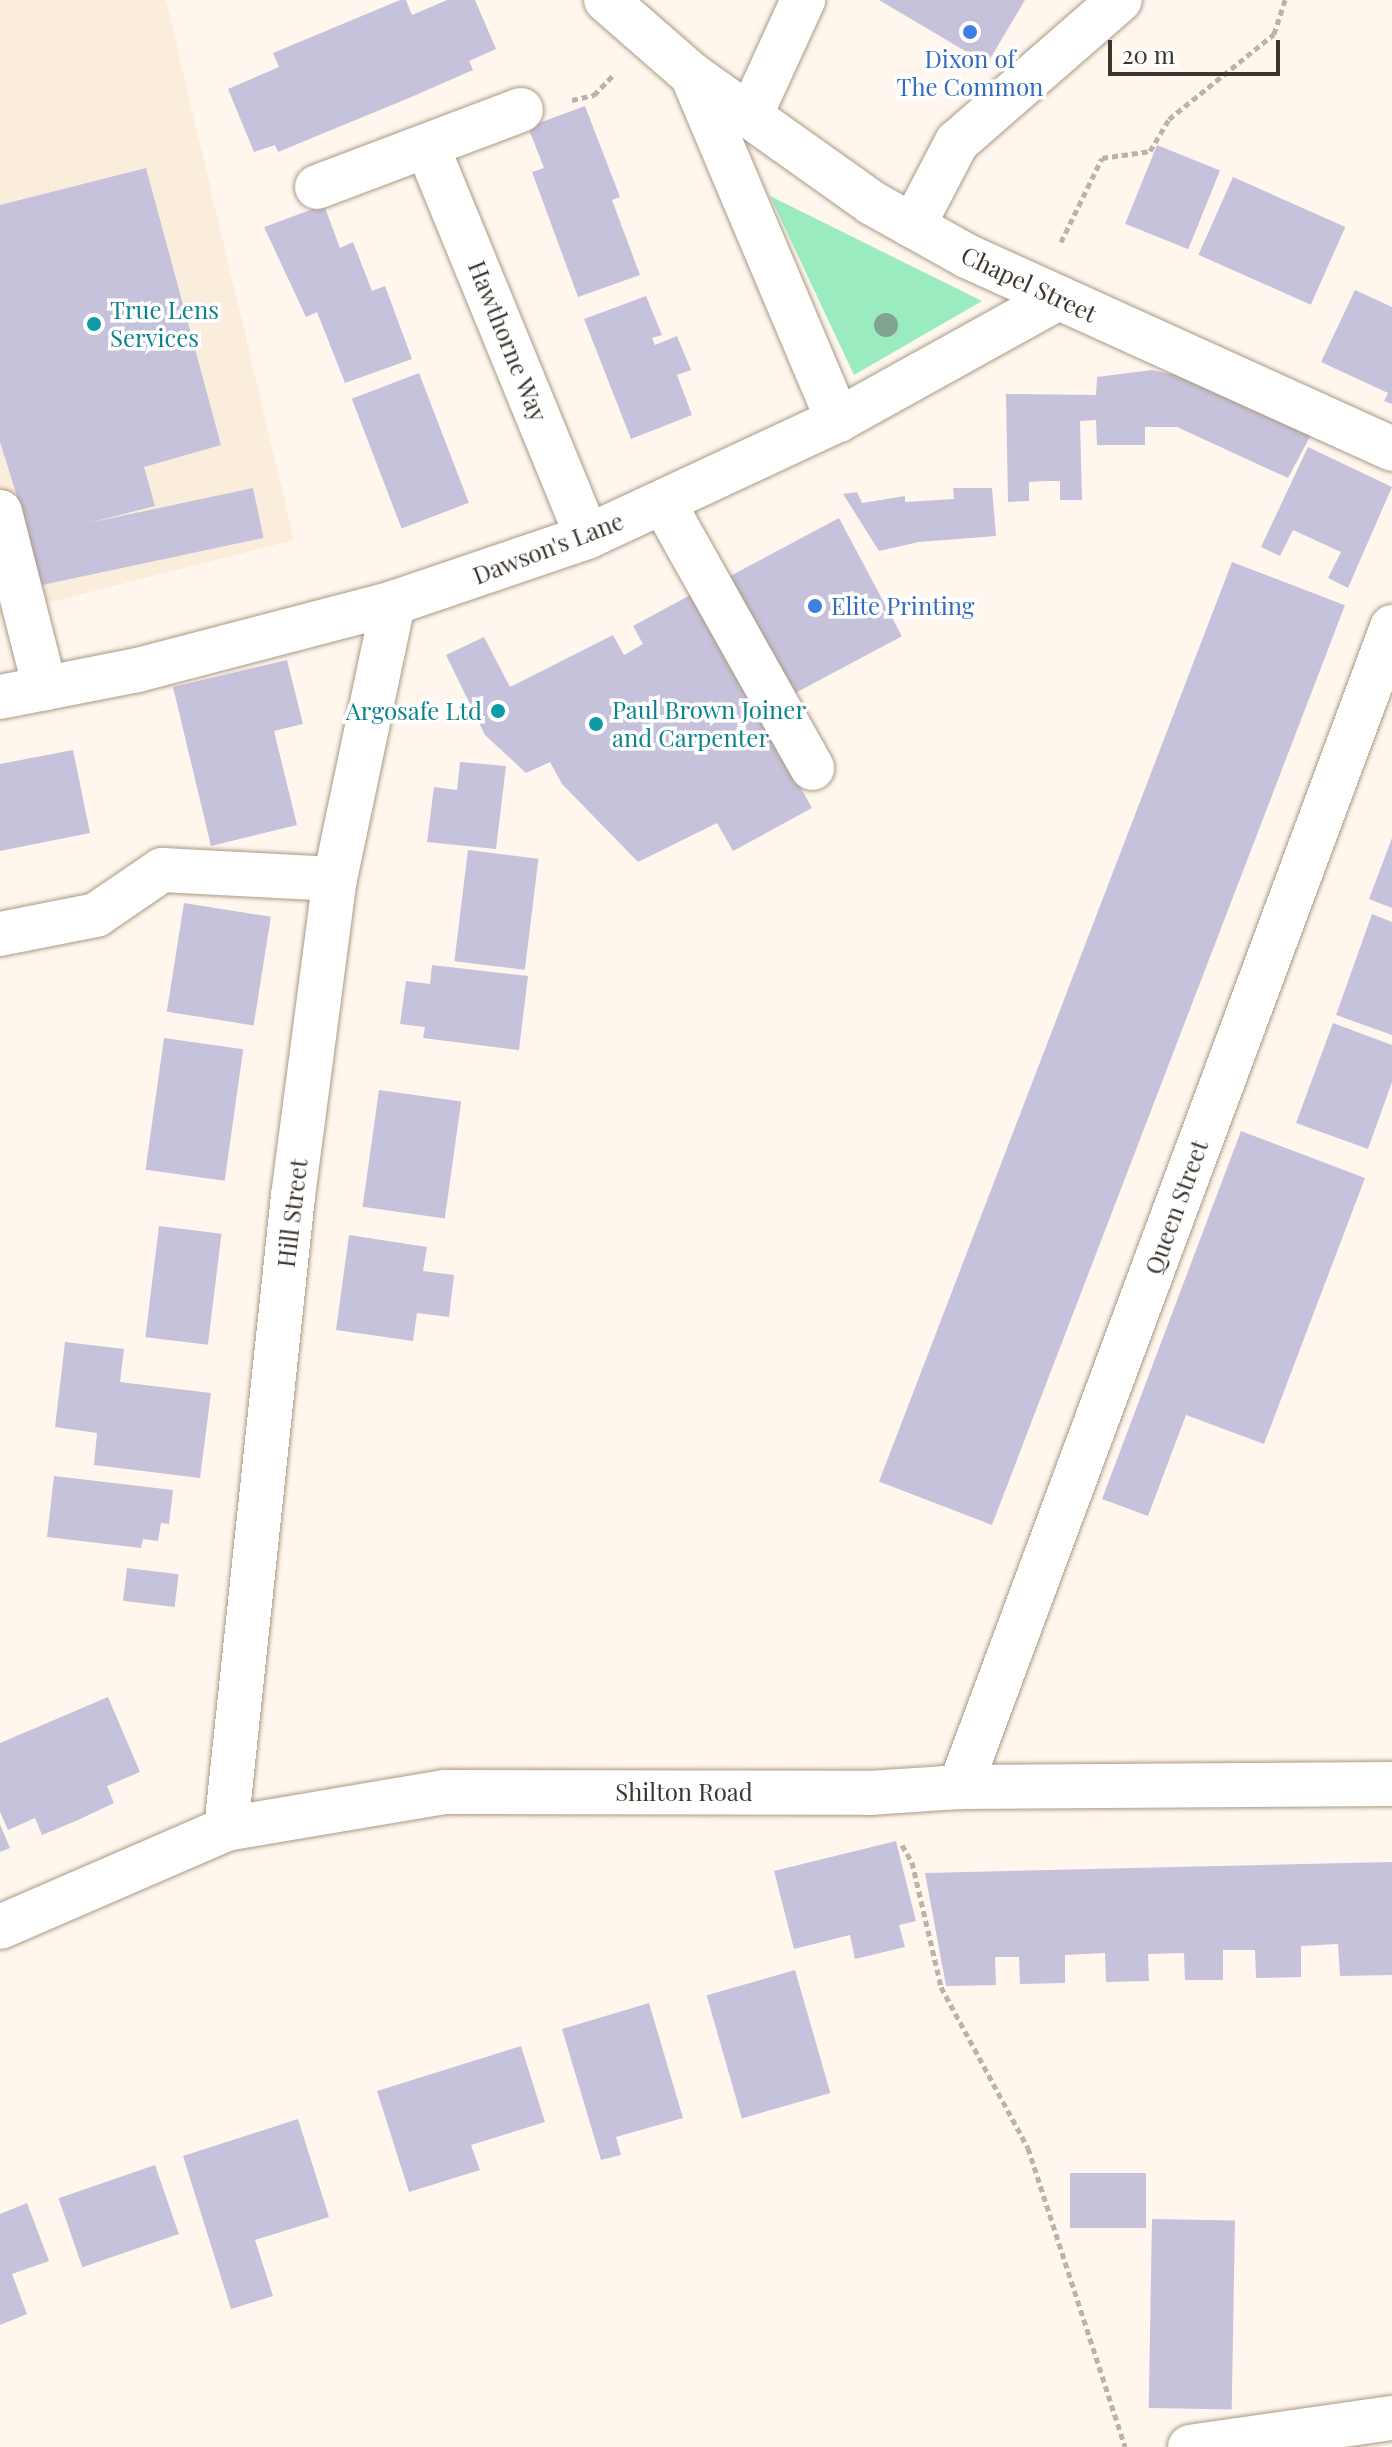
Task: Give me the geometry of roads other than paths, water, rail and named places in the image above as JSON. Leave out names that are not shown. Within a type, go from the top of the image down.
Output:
[{"type":"street","name":"Chapel Street","points":[[606,0],[692,75],[913,226],[1058,298],[1392,449]]},
{"type":"street","points":[[750,116],[803,0]]},
{"type":"street","points":[[913,226],[957,142],[1120,0]]},
{"type":"street","points":[[692,75],[838,420]]},
{"type":"street","points":[[317,187],[521,110]]},
{"type":"street","name":"Hawthorne Way","points":[[427,146],[587,537]]},
{"type":"street","name":"Dawson's Lane","points":[[0,697],[138,670],[393,603],[587,537],[838,420],[1058,298]]},
{"type":"street","points":[[663,502],[812,768]]},
{"type":"street","points":[[0,512],[45,688]]},
{"type":"street","name":"Hill Street","points":[[226,1829],[293,1196],[335,879],[393,603]]},
{"type":"street","name":"Queen Street","points":[[960,1787],[1392,627]]},
{"type":"street","points":[[0,934],[96,915],[162,870],[335,879]]},
{"type":"street","name":"Shilton Road","points":[[0,1927],[226,1829],[445,1792],[869,1793],[960,1787],[1390,1776]]},
{"type":"street","points":[[1190,2447],[1392,2418]]},
{"type":"place","name":"Dixon of The Common","points":[[970,32]]},
{"type":"place","name":"True Lens Services","points":[[94,324]]},
{"type":"place","name":"Elite Printing","points":[[815,606]]},
{"type":"place","name":"Argosafe Ltd","points":[[498,711]]},
{"type":"place","name":"Paul Brown Joiner and Carpenter","points":[[596,724]]}]
